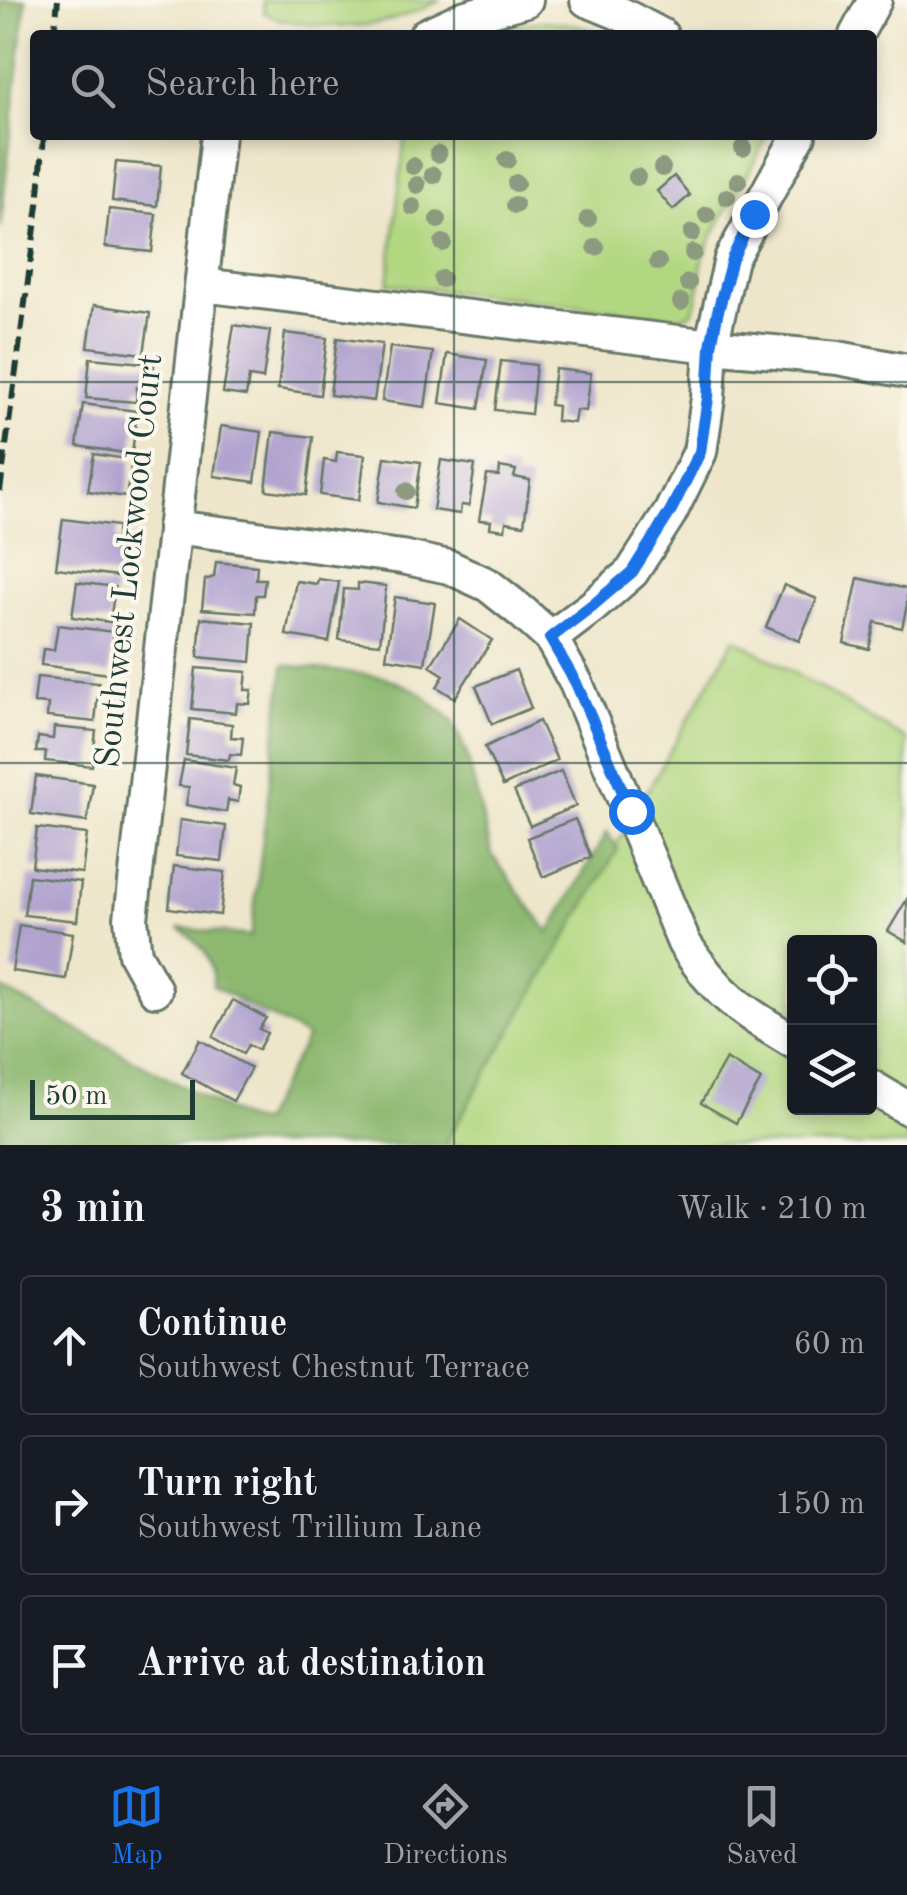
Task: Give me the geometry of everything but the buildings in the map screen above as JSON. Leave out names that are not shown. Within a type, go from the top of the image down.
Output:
[{"type":"street","points":[[437,30],[463,18],[526,0]]},
{"type":"street","points":[[859,30],[876,0]]},
{"type":"street","points":[[600,2],[652,30]]},
{"type":"street","name":"Southwest Lockwood Court","points":[[154,990],[135,954],[131,918],[217,140]]},
{"type":"street","points":[[550,638],[632,572],[670,512],[700,452],[711,346],[732,259],[796,140]]},
{"type":"street","points":[[202,285],[838,358],[907,370]]},
{"type":"street","points":[[174,528],[402,556],[449,567],[488,585],[550,638],[576,683],[684,943],[704,974],[745,1012],[787,1038]]},
{"type":"street","points":[[877,1090],[907,1108]]},
{"type":"green space","points":[[0,0],[26,0],[0,228]]},
{"type":"green space","points":[[263,0],[441,0],[393,20],[346,26],[275,18],[264,13]]},
{"type":"green space","points":[[546,21],[593,30],[496,30]]},
{"type":"green space","points":[[404,140],[765,140],[709,244],[691,314],[679,317],[388,284]]},
{"type":"green space","points":[[735,638],[907,740],[907,1145],[444,1145]]},
{"type":"green space","points":[[284,665],[385,677],[418,691],[452,720],[467,755],[492,855],[549,933],[607,832],[618,849],[444,1145],[0,1145],[0,988],[247,1121],[261,1122],[307,1037],[213,986],[205,952],[179,928],[251,936]]},
{"type":"railway","points":[[55,30],[58,0]]},
{"type":"railway","points":[[0,491],[44,140]]},
{"type":"route","points":[[631,811],[576,683],[550,638],[632,572],[670,512],[700,452],[717,315],[732,259],[754,214]]}]
